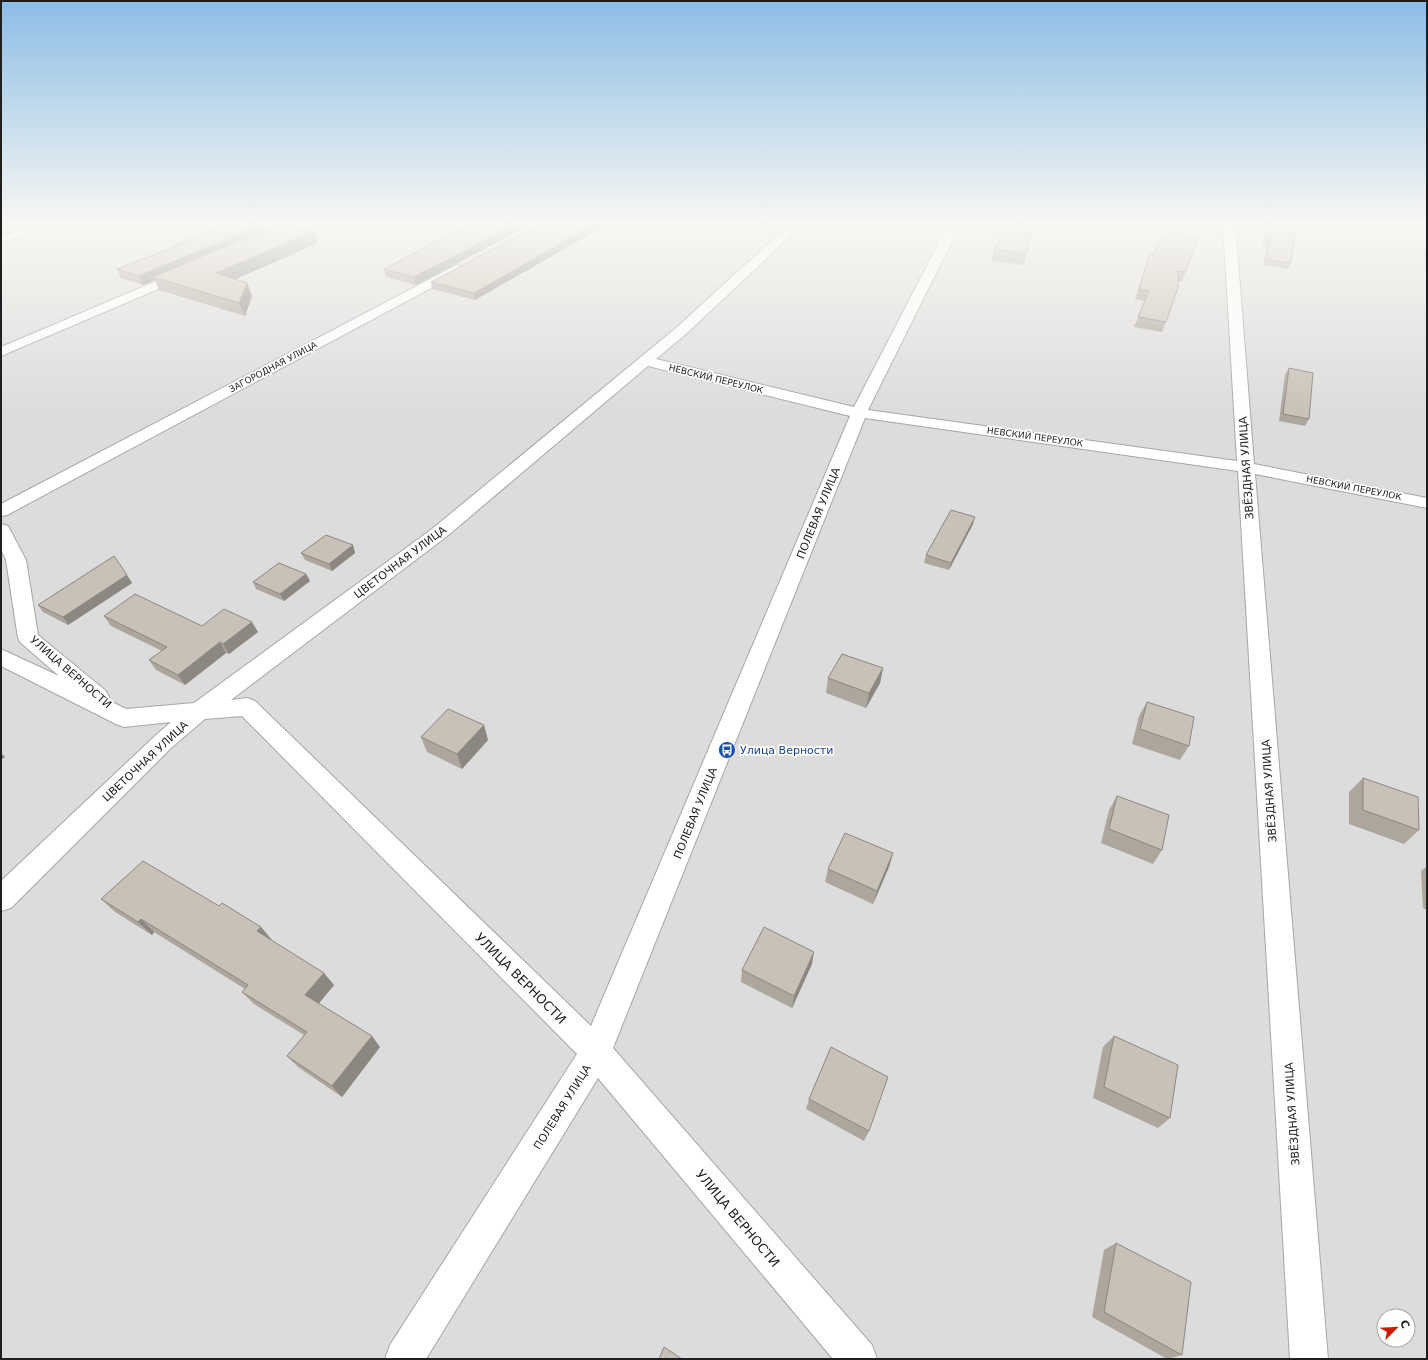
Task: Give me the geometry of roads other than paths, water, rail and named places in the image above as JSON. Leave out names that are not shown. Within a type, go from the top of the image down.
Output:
[{"type":"street","points":[[1,352],[154,286]]},
{"type":"street","name":"ЗАГОРОДНАЯ УЛИЦА","points":[[1,511],[425,286]]},
{"type":"street","name":"ЦВЕТОЧНАЯ УЛИЦА","points":[[1,899],[163,742],[200,711],[439,533],[681,331],[729,286]]},
{"type":"street","name":"ПОЛЕВАЯ УЛИЦА","points":[[404,1359],[596,1052],[859,413],[923,286]]},
{"type":"street","name":"ЗВЁЗДНАЯ УЛИЦА","points":[[1233,286],[1309,1359]]},
{"type":"street","name":"НЕВСКИЙ ПЕРЕУЛОК","points":[[644,361],[859,413],[1246,467],[1427,503]]},
{"type":"street","name":"УЛИЦА ВЕРНОСТИ","points":[[1,530],[16,560],[28,638],[124,718]]},
{"type":"street","name":"УЛИЦА ВЕРНОСТИ","points":[[1,657],[124,718],[247,707],[596,1052],[858,1359]]},
{"type":"place","name":"Улица Верности","points":[[727,750]]}]
